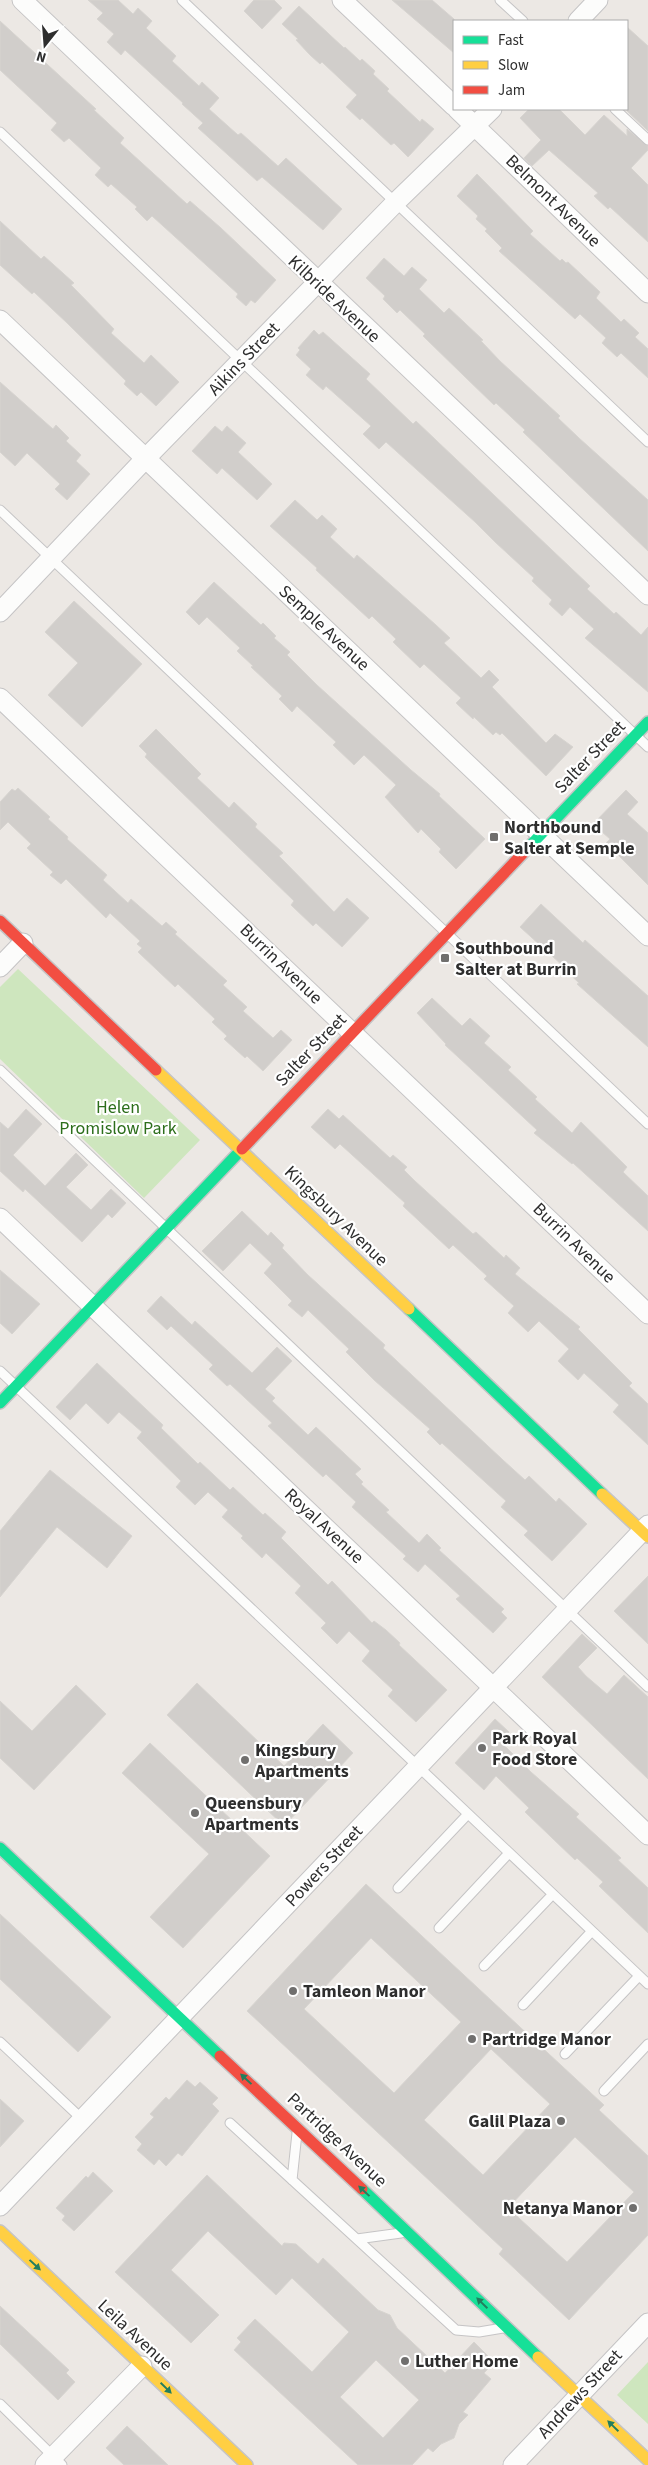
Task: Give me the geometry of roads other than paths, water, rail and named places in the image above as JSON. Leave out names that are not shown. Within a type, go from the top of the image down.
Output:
[{"type":"main road","name":"Salter Street","points":[[0,1404],[91,1306],[648,722]]},
{"type":"main road","name":"Kingsbury Avenue","points":[[0,921],[646,1531]]},
{"type":"main road","name":"Partridge Avenue","points":[[0,1848],[298,2127],[648,2460]]},
{"type":"main road","name":"Leila Avenue","points":[[3,2239],[247,2465]]},
{"type":"street","name":"Kilbride Avenue","points":[[22,0],[317,283],[648,595]]},
{"type":"street","points":[[342,0],[453,105]]},
{"type":"street","points":[[579,20],[598,0]]},
{"type":"street","name":"Belmont Avenue","points":[[458,110],[648,293]]},
{"type":"street","name":"Aikins Street","points":[[0,612],[145,459],[396,202],[491,110]]},
{"type":"street","name":"Semple Avenue","points":[[0,320],[648,936]]},
{"type":"street","name":"Burrin Avenue","points":[[0,698],[648,1314]]},
{"type":"street","points":[[0,967],[23,943]]},
{"type":"street","name":"Royal Avenue","points":[[0,1218],[648,1835]]},
{"type":"street","name":"Powers Street","points":[[0,2206],[567,1610],[646,1531]]},
{"type":"street","name":"Andrews Street","points":[[513,2465],[648,2322]]},
{"type":"street","points":[[54,2462],[142,2366]]},
{"type":"lane","points":[[182,0],[648,442]]},
{"type":"lane","points":[[500,0],[522,20]]},
{"type":"lane","points":[[616,110],[648,140]]},
{"type":"lane","points":[[0,132],[648,747]]},
{"type":"lane","points":[[0,510],[648,1124]]},
{"type":"lane","points":[[0,1070],[648,1687]]},
{"type":"lane","points":[[0,1371],[648,1984]]},
{"type":"lane","points":[[398,1888],[468,1814]]},
{"type":"lane","points":[[438,1928],[509,1854]]},
{"type":"lane","points":[[484,1966],[553,1894]]},
{"type":"lane","points":[[523,2005],[592,1931]]},
{"type":"lane","points":[[565,2054],[639,1976]]},
{"type":"lane","points":[[0,2042],[83,2120]]},
{"type":"lane","points":[[604,2091],[648,2044]]},
{"type":"lane","points":[[230,2123],[456,2330],[479,2332],[509,2328]]},
{"type":"lane","points":[[292,2180],[298,2127]]},
{"type":"lane","points":[[357,2239],[408,2232]]},
{"type":"lane","points":[[0,2404],[54,2462]]},
{"type":"place","name":"Northbound Salter at Semple","points":[[494,837]]},
{"type":"place","name":"Southbound Salter at Burrin","points":[[445,958]]},
{"type":"place","name":"Park Royal Food Store","points":[[482,1748]]},
{"type":"place","name":"Kingsbury Apartments","points":[[245,1760]]},
{"type":"place","name":"Queensbury Apartments","points":[[195,1813]]},
{"type":"place","name":"Tamleon Manor","points":[[293,1991]]},
{"type":"place","name":"Partridge Manor","points":[[472,2039]]},
{"type":"place","name":"Galil Plaza","points":[[561,2121]]},
{"type":"place","name":"Netanya Manor","points":[[633,2208]]},
{"type":"place","name":"Luther Home","points":[[405,2361]]},
{"type":"park label","name":"Helen Promislow Park","points":[[118,1117]]}]
